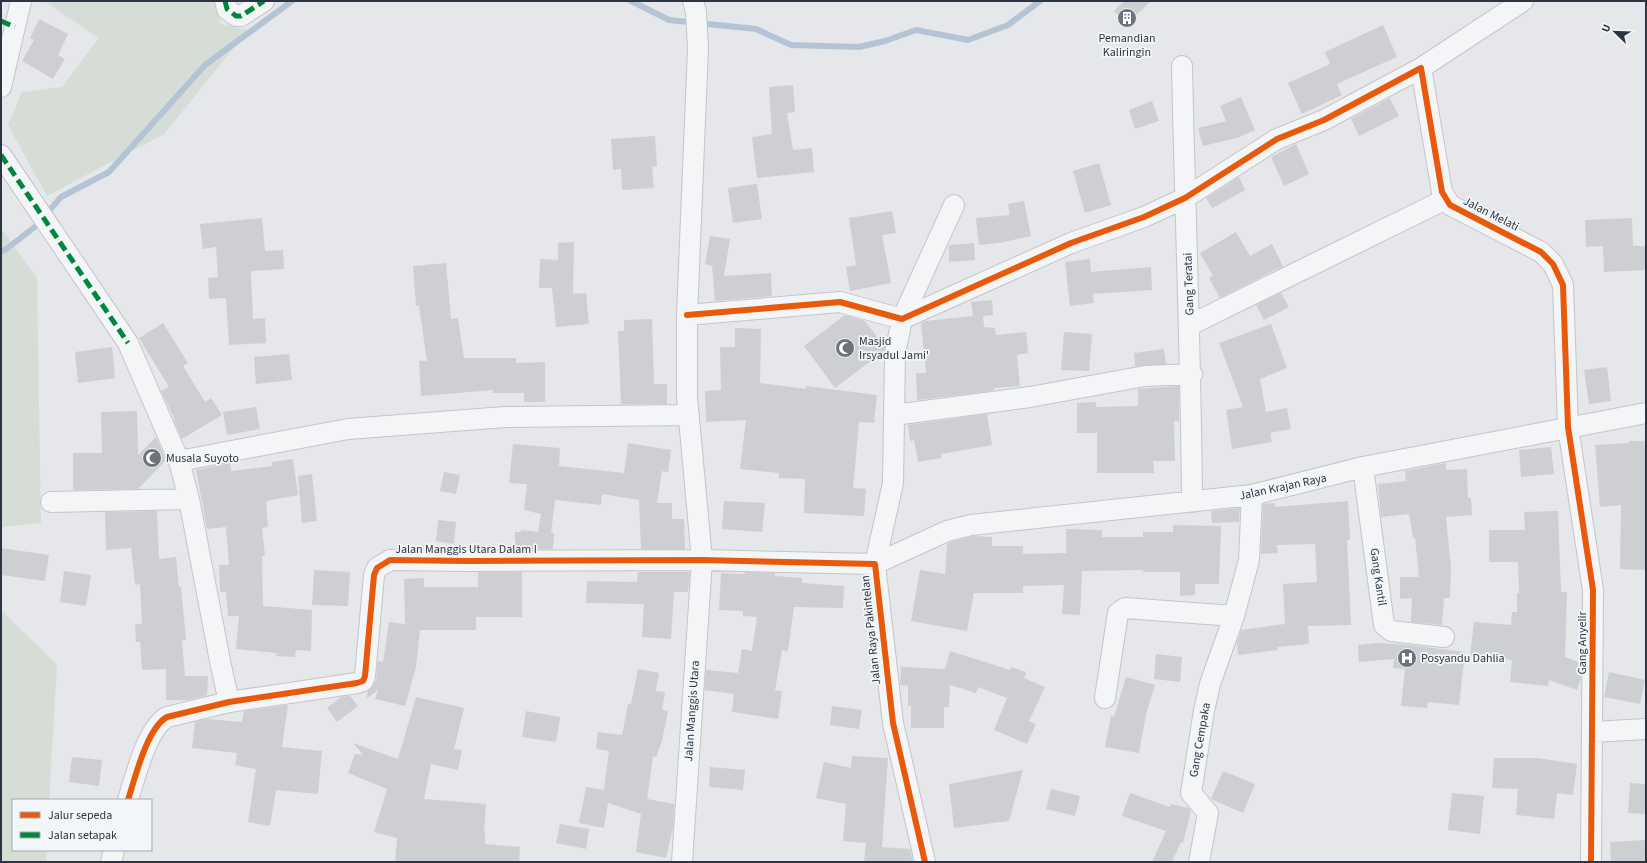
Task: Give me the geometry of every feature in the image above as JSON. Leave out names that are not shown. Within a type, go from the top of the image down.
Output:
[{"type":"street","points":[[1,87],[8,24],[22,1]]},
{"type":"street","points":[[225,1],[227,9],[236,16],[241,16],[264,1]]},
{"type":"street","points":[[687,315],[840,302],[902,319],[1071,243],[1144,217],[1185,198],[1277,138],[1324,120],[1421,68],[1523,1]]},
{"type":"street","name":"Jalan Manggis Utara","points":[[682,862],[702,560],[687,397],[687,315],[698,48],[694,6]]},
{"type":"street","name":"Gang Teratai","points":[[1182,66],[1185,198],[1192,374],[1192,502]]},
{"type":"street","name":"Jalan Melati","points":[[1421,68],[1442,192],[1450,205],[1542,252],[1559,273],[1563,285],[1568,427]]},
{"type":"street","points":[[1,155],[37,206],[128,343],[179,462],[190,499],[229,702]]},
{"type":"street","points":[[1190,325],[1446,199]]},
{"type":"street","name":"Jalan Raya Pakintelan","points":[[925,862],[893,723],[875,564],[892,482],[895,354],[902,319],[954,205]]},
{"type":"street","points":[[894,415],[1030,397],[1145,376],[1192,374]]},
{"type":"street","name":"Jalan Krajan Raya","points":[[875,564],[947,531],[972,525],[1252,495],[1363,467],[1646,413]]},
{"type":"street","points":[[179,462],[348,429],[505,417],[688,415]]},
{"type":"street","name":"Gang Anyelir","points":[[1568,427],[1593,590],[1591,862]]},
{"type":"street","name":"Gang Kantil","points":[[1363,467],[1384,625],[1391,631],[1444,638]]},
{"type":"street","name":"Gang Cempaka","points":[[1199,862],[1208,813],[1192,793],[1194,766],[1210,684],[1234,616],[1249,560],[1252,495]]},
{"type":"street","points":[[51,502],[190,499]]},
{"type":"street","name":"Jalan Manggis Utara Dalam I","points":[[128,799],[150,737],[159,721],[167,717],[229,702],[357,683],[362,680],[366,676],[374,575],[377,568],[390,560],[702,560]]},
{"type":"street","name":"Jalan Raya Pakintelan","points":[[702,560],[875,564]]},
{"type":"street","points":[[1105,698],[1118,613],[1121,609],[1125,608],[1234,616]]},
{"type":"street","points":[[1593,732],[1646,730]]},
{"type":"street","points":[[111,862],[114,851]]},
{"type":"shaded area","points":[[44,1],[215,1],[221,24],[248,30],[164,134],[47,196],[8,125],[22,92],[62,87],[99,38]]},
{"type":"shaded area","points":[[1,228],[37,278],[41,523],[1,527]]},
{"type":"shaded area","points":[[1,610],[57,665],[49,799],[12,799],[12,851],[47,851],[46,862],[1,862]]},
{"type":"building","name":"Pemandian Kaliringin","points":[[1124,1],[1151,1],[1127,24],[1114,11]]},
{"type":"building","points":[[39,19],[68,34],[58,55],[65,59],[53,79],[22,61],[34,40],[30,38]]},
{"type":"building","points":[[1383,25],[1397,57],[1337,84],[1342,95],[1302,114],[1288,83],[1330,64],[1325,52]]},
{"type":"building","points":[[793,85],[795,112],[787,113],[793,150],[812,148],[814,172],[757,178],[752,137],[772,134],[769,87]]},
{"type":"building","points":[[1241,97],[1255,130],[1237,138],[1203,146],[1198,128],[1226,121],[1220,106]]},
{"type":"building","points":[[1390,98],[1399,116],[1359,136],[1351,119]]},
{"type":"building","points":[[1152,101],[1159,121],[1135,129],[1129,110]]},
{"type":"building","points":[[655,136],[657,166],[652,167],[654,188],[622,190],[621,169],[613,170],[611,139]]},
{"type":"building","points":[[1296,144],[1309,174],[1284,186],[1271,157]]},
{"type":"building","points":[[1099,163],[1111,205],[1085,213],[1073,171]]},
{"type":"building","points":[[1239,177],[1245,190],[1212,208],[1206,198]]},
{"type":"building","points":[[757,184],[762,219],[733,223],[728,188]]},
{"type":"building","points":[[1024,201],[1031,236],[999,243],[979,245],[976,218],[1010,215],[1008,204]]},
{"type":"building","points":[[892,211],[896,233],[882,235],[891,283],[850,291],[846,267],[856,265],[849,218]]},
{"type":"building","points":[[262,218],[265,251],[283,250],[284,269],[252,271],[251,273],[253,319],[265,318],[266,343],[229,345],[226,298],[209,299],[208,278],[218,277],[216,247],[203,249],[200,224]]},
{"type":"building","points":[[1632,218],[1633,246],[1646,246],[1646,270],[1604,272],[1603,246],[1586,247],[1585,220]]},
{"type":"building","points":[[1236,232],[1250,256],[1272,244],[1283,266],[1220,298],[1209,278],[1213,276],[1200,253]]},
{"type":"building","points":[[710,236],[730,239],[724,276],[771,273],[772,296],[715,301],[712,266],[705,264]]},
{"type":"building","points":[[574,242],[573,294],[586,293],[589,324],[556,327],[552,288],[539,288],[540,259],[558,260],[558,243]]},
{"type":"building","points":[[974,243],[975,260],[949,262],[949,245]]},
{"type":"building","points":[[1090,259],[1091,272],[1151,267],[1152,290],[1093,294],[1094,303],[1070,306],[1065,262]]},
{"type":"building","points":[[446,263],[451,319],[458,318],[464,358],[516,358],[516,363],[545,362],[545,402],[524,402],[524,393],[493,393],[493,390],[421,396],[419,361],[427,361],[419,306],[416,306],[413,266]]},
{"type":"building","points":[[1281,293],[1289,307],[1264,320],[1256,305]]},
{"type":"building","points":[[992,300],[993,315],[983,316],[984,327],[995,328],[996,335],[1026,332],[1028,353],[1017,355],[1020,386],[994,388],[994,390],[983,392],[917,400],[916,373],[926,373],[921,323],[926,321],[973,316],[971,302]]},
{"type":"building","name":"Masjid Irsyadul Jami'","points":[[845,315],[865,321],[885,347],[884,351],[835,388],[804,346]]},
{"type":"building","points":[[652,319],[654,384],[667,384],[667,404],[621,404],[618,331],[624,331],[624,320]]},
{"type":"building","points":[[163,323],[188,363],[183,366],[205,402],[211,398],[222,415],[182,439],[174,421],[175,420],[161,391],[169,387],[139,338]]},
{"type":"building","points":[[1271,324],[1287,368],[1260,379],[1266,412],[1287,408],[1291,429],[1270,433],[1272,442],[1232,449],[1226,410],[1243,407],[1219,343]]},
{"type":"building","points":[[735,328],[761,329],[760,383],[806,389],[806,386],[877,395],[874,423],[859,422],[853,488],[866,489],[864,516],[804,513],[805,479],[779,478],[779,473],[740,469],[746,420],[706,422],[705,391],[721,390],[720,347],[735,347]]},
{"type":"building","points":[[1064,332],[1092,334],[1089,371],[1061,370]]},
{"type":"building","points":[[112,347],[115,378],[78,383],[75,352]]},
{"type":"building","points":[[1164,349],[1166,364],[1135,366],[1134,353]]},
{"type":"building","points":[[289,354],[292,380],[256,384],[254,357]]},
{"type":"building","points":[[1607,367],[1611,401],[1589,404],[1584,370]]},
{"type":"building","points":[[1179,386],[1179,421],[1174,421],[1175,461],[1153,461],[1154,473],[1097,473],[1097,433],[1077,433],[1077,403],[1096,402],[1096,407],[1138,406],[1138,389]]},
{"type":"building","points":[[256,407],[260,429],[227,435],[223,412]]},
{"type":"building","points":[[137,411],[138,455],[156,437],[166,460],[138,489],[73,490],[73,453],[102,453],[101,412]]},
{"type":"building","points":[[987,414],[992,445],[941,454],[941,458],[918,462],[914,440],[910,441],[908,425]]},
{"type":"building","points":[[1629,441],[1646,441],[1646,570],[1620,569],[1621,505],[1600,507],[1595,445],[1629,443]]},
{"type":"building","points":[[628,443],[671,450],[668,472],[662,471],[657,503],[672,503],[672,519],[684,519],[685,549],[641,549],[639,500],[602,494],[601,505],[555,500],[551,533],[554,533],[553,549],[515,549],[515,532],[521,532],[521,530],[538,532],[541,514],[524,510],[527,484],[509,483],[513,444],[560,448],[559,466],[624,473]]},
{"type":"building","points":[[1551,447],[1554,474],[1521,477],[1519,450]]},
{"type":"building","points":[[293,459],[298,495],[266,501],[268,527],[262,528],[265,556],[262,556],[263,606],[312,610],[311,651],[296,650],[295,657],[276,656],[277,653],[236,649],[239,616],[228,616],[226,592],[220,592],[219,565],[229,565],[226,527],[207,529],[196,470],[230,463],[231,471],[272,466],[272,462]]},
{"type":"building","points":[[1446,463],[1446,470],[1467,469],[1468,498],[1471,498],[1472,515],[1446,517],[1451,567],[1450,598],[1444,598],[1442,625],[1411,622],[1412,598],[1400,599],[1400,577],[1419,577],[1415,538],[1413,538],[1409,514],[1381,517],[1378,484],[1406,481],[1405,471]]},
{"type":"building","points":[[444,472],[460,475],[456,494],[440,491]]},
{"type":"building","points":[[312,474],[317,521],[302,523],[298,476]]},
{"type":"building","points":[[724,501],[765,503],[762,532],[722,529]]},
{"type":"building","points":[[1348,501],[1350,540],[1347,540],[1351,625],[1308,626],[1309,644],[1277,647],[1277,650],[1238,655],[1237,643],[1241,630],[1285,624],[1283,584],[1317,582],[1315,544],[1277,545],[1278,553],[1261,554],[1263,504],[1275,503],[1275,507]]},
{"type":"building","points":[[1240,508],[1239,522],[1212,523],[1211,511]]},
{"type":"building","points":[[157,511],[159,559],[176,557],[179,587],[181,587],[186,640],[182,640],[185,676],[208,676],[207,695],[189,700],[166,700],[166,669],[142,670],[140,642],[136,642],[135,624],[142,624],[140,584],[135,585],[131,548],[106,550],[105,512]]},
{"type":"building","points":[[1558,511],[1561,592],[1567,592],[1565,657],[1581,663],[1581,679],[1577,690],[1549,680],[1548,686],[1510,682],[1512,660],[1470,656],[1474,622],[1511,625],[1512,612],[1517,612],[1517,593],[1519,593],[1518,562],[1489,562],[1489,530],[1525,530],[1524,512]]},
{"type":"building","points":[[438,520],[456,522],[454,544],[436,541]]},
{"type":"building","points":[[1173,525],[1221,526],[1219,584],[1195,584],[1195,595],[1180,596],[1180,572],[1143,572],[1143,570],[1082,571],[1080,615],[1062,614],[1064,585],[1023,586],[1023,593],[974,593],[967,631],[911,621],[920,570],[945,574],[947,544],[951,542],[973,536],[992,537],[992,546],[1023,546],[1023,554],[1066,553],[1066,529],[1102,530],[1102,537],[1143,537],[1143,532],[1173,532]]},
{"type":"building","points":[[1,548],[49,555],[45,581],[1,575]]},
{"type":"building","points":[[314,570],[350,572],[348,606],[312,605]]},
{"type":"building","points":[[64,571],[91,575],[86,606],[60,602]]},
{"type":"building","points":[[478,572],[522,572],[522,617],[476,617],[476,630],[420,630],[416,667],[405,706],[375,699],[378,690],[366,699],[368,691],[376,680],[378,661],[383,662],[389,622],[405,624],[404,579],[424,578],[424,587],[478,587]]},
{"type":"building","points":[[638,572],[690,572],[688,592],[674,592],[671,639],[642,637],[644,604],[586,603],[587,581],[637,582]]},
{"type":"building","points":[[745,572],[775,573],[775,576],[802,578],[802,583],[844,586],[843,608],[794,607],[788,651],[782,650],[775,690],[782,691],[778,719],[732,712],[734,694],[705,690],[706,670],[738,673],[742,649],[752,651],[757,617],[743,616],[743,611],[719,610],[721,573],[745,574]]},
{"type":"building","points":[[1377,643],[1410,645],[1465,652],[1459,705],[1428,702],[1427,708],[1401,706],[1405,669],[1393,668],[1394,659],[1359,662],[1358,645]]},
{"type":"building","points":[[950,651],[1010,670],[1011,667],[1026,672],[1024,678],[1045,687],[1029,721],[1036,724],[1027,744],[994,730],[1007,698],[978,687],[976,693],[950,685],[949,707],[944,707],[944,728],[911,728],[911,706],[908,706],[908,686],[900,685],[901,667],[945,669]]},
{"type":"building","points":[[1156,654],[1182,657],[1180,682],[1154,679]]},
{"type":"building","points":[[638,669],[659,673],[656,691],[665,692],[662,710],[668,711],[662,741],[656,757],[653,756],[647,799],[674,804],[673,828],[666,858],[636,852],[641,814],[608,803],[604,828],[579,823],[586,787],[604,790],[609,751],[596,749],[598,732],[622,735],[628,704],[631,704]]},
{"type":"building","points":[[1609,672],[1645,680],[1640,704],[1604,697]]},
{"type":"building","points":[[1126,677],[1155,685],[1146,714],[1139,753],[1105,747],[1111,716],[1114,717]]},
{"type":"building","points":[[350,696],[358,706],[337,722],[327,708],[341,697]]},
{"type":"building","points":[[416,697],[464,708],[454,749],[462,750],[458,770],[431,764],[424,799],[486,804],[484,833],[485,844],[520,847],[519,862],[395,862],[397,838],[374,832],[387,789],[348,773],[355,754],[363,755],[353,743],[398,759]]},
{"type":"building","points":[[288,705],[282,747],[322,751],[318,794],[276,790],[270,826],[248,822],[256,769],[235,765],[237,753],[192,748],[195,722],[208,719],[242,722],[244,711]]},
{"type":"building","points":[[832,706],[862,710],[859,729],[830,725]]},
{"type":"building","points":[[526,711],[560,717],[556,742],[522,737]]},
{"type":"building","points":[[852,756],[888,758],[882,847],[910,849],[913,862],[864,862],[866,843],[843,841],[846,804],[816,798],[824,762],[851,768]]},
{"type":"building","points":[[72,757],[102,760],[99,786],[69,782]]},
{"type":"building","points":[[1494,758],[1537,758],[1577,764],[1573,795],[1557,793],[1554,819],[1516,815],[1518,789],[1492,788]]},
{"type":"building","points":[[710,767],[745,770],[743,790],[709,787]]},
{"type":"building","points":[[1023,770],[1009,821],[954,828],[949,784]]},
{"type":"building","points":[[1223,771],[1255,784],[1243,813],[1211,799]]},
{"type":"building","points":[[1630,783],[1646,784],[1646,814],[1628,813]]},
{"type":"building","points":[[1051,789],[1080,796],[1075,816],[1046,809]]},
{"type":"building","points":[[1130,793],[1170,807],[1171,804],[1189,808],[1191,811],[1183,843],[1181,842],[1172,862],[1152,862],[1166,831],[1122,816]]},
{"type":"building","points":[[1452,793],[1484,796],[1480,834],[1448,830]]},
{"type":"building","points":[[560,824],[589,829],[586,849],[556,843]]},
{"type":"building","points":[[1646,840],[1646,862],[1611,862],[1610,842]]},
{"type":"waterway","points":[[1,251],[5,250],[36,226],[61,197],[109,172],[205,65],[292,1]]},
{"type":"waterway","points":[[631,1],[669,20],[756,29],[791,45],[859,47],[885,41],[916,30],[968,40],[1008,25],[1040,1]]},
{"type":"marked path","points":[[225,1],[227,9],[236,16],[241,16],[264,1]]},
{"type":"marked path","points":[[1,21],[15,27]]},
{"type":"marked path","points":[[1,155],[128,343]]},
{"type":"cycle path","points":[[687,315],[840,302],[902,319],[1071,243],[1144,217],[1185,198],[1277,139],[1324,120],[1421,68],[1442,192],[1450,205],[1541,252],[1553,264],[1563,285],[1568,427],[1593,590],[1591,862]]},
{"type":"cycle path","points":[[128,799],[138,767],[148,742],[153,732],[167,717],[229,702],[363,681],[365,676],[374,575],[377,568],[390,560],[702,560],[875,564],[893,723],[925,862]]},
{"type":"place","name":"Pemandian Kaliringin","points":[[1127,18]]},
{"type":"place","name":"Masjid Irsyadul Jami'","points":[[845,348]]},
{"type":"place","name":"Musala Suyoto","points":[[152,458]]},
{"type":"place","name":"Posyandu Dahlia","points":[[1407,658]]}]
